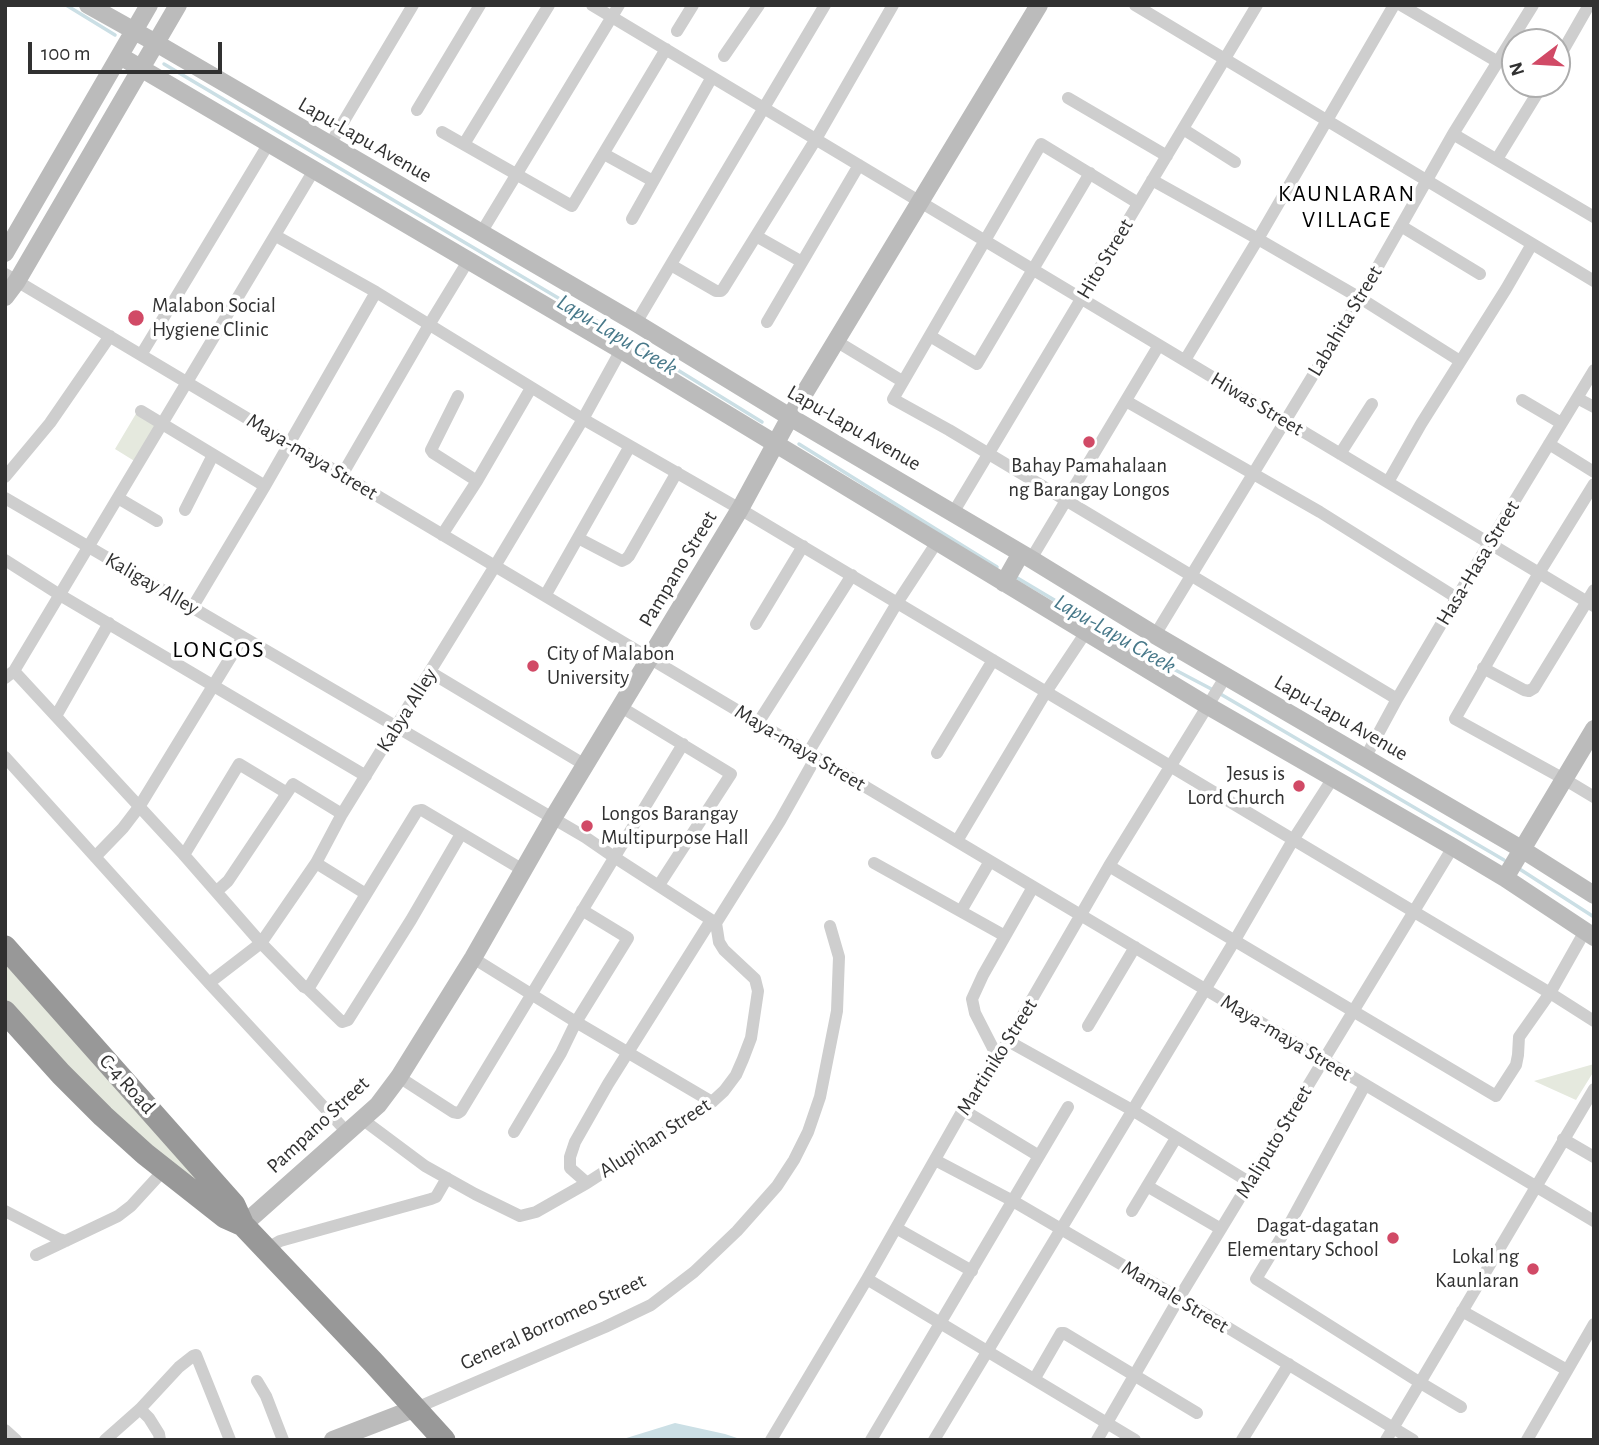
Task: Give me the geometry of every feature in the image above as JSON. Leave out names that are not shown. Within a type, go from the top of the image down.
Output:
[{"type":"highway","name":"C-4 Road","points":[[5,947],[234,1205],[243,1225],[444,1440]]},
{"type":"highway","name":"C-4 Road","points":[[5,1012],[103,1116],[164,1170],[225,1217],[243,1225]]},
{"type":"main road","name":"Lapu-Lapu Avenue","points":[[88,5],[636,323],[1155,635],[1217,691],[1333,778],[1505,878],[1589,934]]},
{"type":"main road","points":[[5,253],[149,5]]},
{"type":"main road","points":[[5,297],[11,277],[142,69],[178,5]]},
{"type":"main road","name":"Pampano Street","points":[[243,1225],[378,1105],[399,1077],[473,958],[553,818],[740,509],[790,417],[1039,5]]},
{"type":"main road","name":"Lapu-Lapu Avenue","points":[[120,55],[621,350],[1086,632],[1365,758],[1523,850],[1594,895]]},
{"type":"main road","points":[[1004,583],[1026,556]]},
{"type":"main road","points":[[1505,878],[1594,729]]},
{"type":"main road","name":"General Borromeo Street","points":[[333,1440],[416,1408]]},
{"type":"street","points":[[329,146],[413,5]]},
{"type":"street","points":[[417,110],[480,5]]},
{"type":"street","points":[[464,144],[549,5]]},
{"type":"street","name":"Hiwas Street","points":[[592,5],[615,11],[666,49],[765,109],[1539,573],[1591,599]]},
{"type":"street","points":[[677,31],[693,5]]},
{"type":"street","points":[[724,56],[759,5]]},
{"type":"street","points":[[636,323],[825,5]]},
{"type":"street","points":[[671,265],[711,288],[721,291],[723,289],[816,139],[893,5]]},
{"type":"street","points":[[1135,5],[1594,281]]},
{"type":"street","name":"Hito Street","points":[[953,513],[1257,5]]},
{"type":"street","points":[[1185,360],[1394,5]]},
{"type":"street","points":[[1401,5],[1498,62]]},
{"type":"street","name":"Labahita Street","points":[[1155,635],[1360,298],[1453,134],[1533,5]]},
{"type":"street","points":[[1571,36],[1589,5]]},
{"type":"street","points":[[481,233],[615,11]]},
{"type":"street","points":[[442,132],[572,206],[666,49]]},
{"type":"street","points":[[632,219],[712,77]]},
{"type":"street","points":[[1068,98],[1167,156]]},
{"type":"street","points":[[1497,159],[1535,98]]},
{"type":"street","points":[[1183,129],[1235,162]]},
{"type":"street","points":[[1453,134],[1594,217]]},
{"type":"street","points":[[141,355],[269,143]]},
{"type":"street","points":[[1138,203],[1041,144],[893,399],[1397,699]]},
{"type":"street","points":[[604,154],[653,181]]},
{"type":"street","points":[[767,322],[859,165]]},
{"type":"street","points":[[314,170],[10,675],[55,716],[217,891],[261,943],[342,1022],[348,1020],[461,834]]},
{"type":"street","points":[[930,336],[977,364],[1090,173]]},
{"type":"street","points":[[1152,180],[1360,298],[1460,361]]},
{"type":"street","points":[[1401,226],[1480,274]]},
{"type":"street","points":[[276,236],[376,292],[583,419],[852,575],[1594,1021]]},
{"type":"street","points":[[756,236],[802,262]]},
{"type":"street","points":[[1388,482],[1532,244]]},
{"type":"street","points":[[342,475],[468,261]]},
{"type":"street","name":"Maya-maya Street","points":[[11,277],[1594,1221]]},
{"type":"street","points":[[192,608],[376,292]]},
{"type":"street","points":[[5,477],[50,423],[110,336]]},
{"type":"street","points":[[836,341],[902,381]]},
{"type":"street","points":[[1026,556],[1066,501],[1159,345]]},
{"type":"street","name":"Kabya Alley","points":[[209,983],[261,943],[316,863],[342,814],[495,566],[621,350]]},
{"type":"street","name":"Hasa-Hasa Street","points":[[1365,758],[1489,543],[1594,370]]},
{"type":"street","points":[[442,535],[531,388]]},
{"type":"street","points":[[458,396],[431,450],[477,481]]},
{"type":"street","points":[[1577,398],[1594,407]]},
{"type":"street","points":[[1522,400],[1562,423]]},
{"type":"street","points":[[1126,401],[1320,513],[1457,598]]},
{"type":"street","points":[[1340,454],[1372,404]]},
{"type":"street","points":[[141,411],[265,486]]},
{"type":"street","points":[[1549,444],[1594,472]]},
{"type":"street","points":[[545,596],[630,446]]},
{"type":"street","points":[[185,510],[213,455]]},
{"type":"street","points":[[578,538],[621,561],[626,559],[677,472]]},
{"type":"street","points":[[1594,484],[1455,716],[1456,720],[1594,797]]},
{"type":"street","name":"Kaligay Alley","points":[[5,498],[585,837],[715,922]]},
{"type":"street","points":[[118,498],[156,521]]},
{"type":"street","points":[[587,1183],[570,1168],[575,1142],[608,1084],[708,925],[715,922],[780,821],[812,755],[897,603],[937,542]]},
{"type":"street","points":[[756,624],[803,546]]},
{"type":"street","points":[[8,568],[60,594],[366,776]]},
{"type":"street","points":[[758,723],[852,575]]},
{"type":"street","points":[[1483,668],[1524,691],[1534,688],[1591,599]]},
{"type":"street","points":[[55,716],[108,623]]},
{"type":"street","points":[[957,841],[1046,692],[1086,632]]},
{"type":"street","points":[[95,857],[139,807],[243,637]]},
{"type":"street","points":[[937,753],[993,660]]},
{"type":"street","points":[[430,672],[585,765]]},
{"type":"street","name":"Martiniko Street","points":[[771,1440],[963,1111],[998,1058],[1109,866],[1217,691]]},
{"type":"street","points":[[621,707],[731,774],[659,885]]},
{"type":"street","points":[[399,1077],[453,1112],[461,1111],[683,744]]},
{"type":"street","points":[[5,757],[347,1132]]},
{"type":"street","points":[[184,855],[239,764],[287,793]]},
{"type":"street","points":[[934,1440],[1293,840],[1333,778]]},
{"type":"street","points":[[217,891],[228,881],[293,784],[342,814]]},
{"type":"street","points":[[308,989],[417,811],[422,810],[523,870]]},
{"type":"street","name":"Maliputo Street","points":[[1097,1440],[1452,846]]},
{"type":"street","points":[[961,911],[990,861]]},
{"type":"street","points":[[316,863],[366,894]]},
{"type":"street","points":[[874,863],[1005,936]]},
{"type":"street","points":[[1109,866],[1496,1096],[1516,1065],[1519,1037],[1589,934]]},
{"type":"street","points":[[998,1058],[975,1013],[972,999],[1033,887]]},
{"type":"street","points":[[514,1132],[561,1054],[576,1022],[628,939],[582,910]]},
{"type":"street","name":"Alupihan Street","points":[[362,1119],[425,1166],[475,1194],[520,1216],[536,1212],[587,1183],[712,1102],[736,1075],[751,1038],[758,992],[755,979],[719,942],[715,922]]},
{"type":"street","name":"General Borromeo Street","points":[[416,1408],[605,1327],[651,1304],[694,1272],[737,1231],[777,1186],[808,1132],[820,1097],[837,1011],[839,957],[830,926]]},
{"type":"street","points":[[1088,1026],[1135,947]]},
{"type":"street","points":[[473,958],[712,1102]]},
{"type":"street","points":[[1008,1041],[1132,1110],[1250,1182]]},
{"type":"street","points":[[1365,1085],[1290,1223],[1256,1279],[1461,1407]]},
{"type":"street","points":[[1386,1440],[1594,1088]]},
{"type":"street","points":[[872,1440],[1069,1107]]},
{"type":"street","points":[[963,1111],[1039,1156]]},
{"type":"street","points":[[1132,1211],[1176,1138]]},
{"type":"street","points":[[1563,1139],[1594,1157]]},
{"type":"street","name":"Mamale Street","points":[[935,1160],[1180,1298],[1413,1440]]},
{"type":"street","points":[[36,1255],[118,1216],[131,1206],[164,1170]]},
{"type":"street","points":[[266,1249],[280,1241],[431,1199],[436,1197],[447,1178]]},
{"type":"street","points":[[1147,1186],[1221,1229]]},
{"type":"street","points":[[5,1211],[66,1241]]},
{"type":"street","points":[[896,1228],[972,1271]]},
{"type":"street","points":[[867,1279],[1135,1440]]},
{"type":"street","points":[[1462,1311],[1567,1370]]},
{"type":"street","points":[[1527,1440],[1594,1324]]},
{"type":"street","points":[[1035,1378],[1062,1333],[1197,1413]]},
{"type":"street","points":[[105,1440],[140,1409],[179,1367],[197,1355],[230,1440]]},
{"type":"street","points":[[1242,1440],[1289,1364]]},
{"type":"street","points":[[257,1381],[266,1396],[282,1440]]},
{"type":"street","points":[[140,1409],[149,1418],[160,1440]]},
{"type":"street","points":[[5,1430],[16,1440]]},
{"type":"shaded area","points":[[137,412],[158,424],[136,462],[115,449]]},
{"type":"shaded area","points":[[5,962],[231,1209],[159,1155],[72,1073],[5,999]]},
{"type":"shaded area","points":[[1594,1064],[1594,1071],[1576,1100],[1534,1081]]},
{"type":"shaded area","points":[[675,1423],[725,1434],[743,1440],[620,1440]]},
{"type":"waterway","points":[[66,5],[115,35]]},
{"type":"waterway","points":[[164,64],[762,422]]},
{"type":"waterway","name":"Lapu-Lapu Creek","points":[[799,444],[997,567]]},
{"type":"waterway","points":[[1014,576],[1504,860]]},
{"type":"waterway","points":[[1518,868],[1594,917]]},
{"type":"place","name":"Malabon Social Hygiene Clinic","points":[[136,318]]},
{"type":"place","name":"Bahay Pamahalaan ng Barangay Longos","points":[[1089,442]]},
{"type":"place","name":"City of Malabon University","points":[[533,666]]},
{"type":"place","name":"Jesus is Lord Church","points":[[1299,786]]},
{"type":"place","name":"Longos Barangay Multipurpose Hall","points":[[587,826]]},
{"type":"place","name":"Dagat-dagatan Elementary School","points":[[1393,1238]]},
{"type":"place","name":"Lokal ng Kaunlaran","points":[[1533,1269]]},
{"type":"district","name":"KAUNLARAN VILLAGE","points":[[1347,207]]},
{"type":"district","name":"LONGOS","points":[[219,650]]}]
